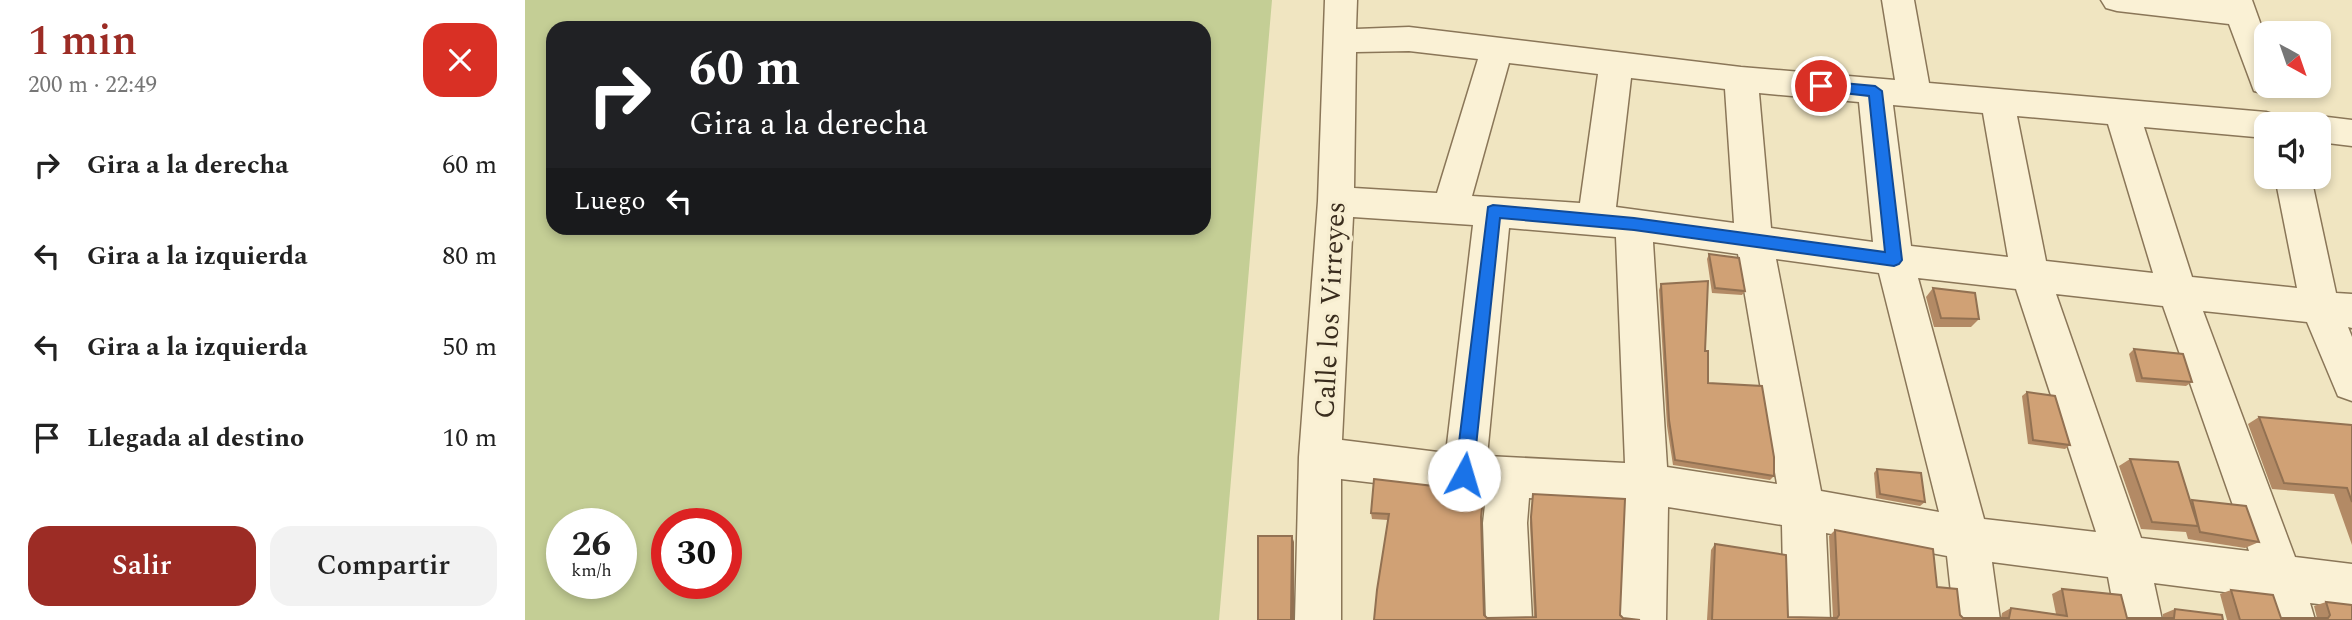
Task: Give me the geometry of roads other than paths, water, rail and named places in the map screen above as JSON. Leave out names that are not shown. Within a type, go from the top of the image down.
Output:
[{"type":"street","name":"Calle los Virreyes","points":[[1318,620],[1320,457],[1336,201],[1341,0]]},
{"type":"street","points":[[1898,0],[1914,94]]},
{"type":"street","points":[[2117,0],[2239,7],[2254,48]]},
{"type":"street","points":[[1339,41],[1409,39],[1741,79],[2254,124]]},
{"type":"street","points":[[1451,208],[1497,49]]},
{"type":"street","points":[[1616,62],[1615,222],[1647,484],[1643,620]]},
{"type":"street","points":[[1741,79],[1754,242],[1803,508],[1807,620]]},
{"type":"street","points":[[1875,91],[1894,260],[1967,538],[1977,620]]},
{"type":"street","points":[[1998,103],[2030,274],[2126,558],[2139,620]]},
{"type":"street","points":[[2122,113],[2177,291],[2280,577],[2291,620]]},
{"type":"street","points":[[2331,131],[2352,132]]},
{"type":"street","points":[[2297,189],[2336,309],[2352,383]]},
{"type":"street","points":[[1336,201],[1615,222],[1894,260],[2336,309]]},
{"type":"street","points":[[1464,475],[1493,211]]},
{"type":"street","points":[[1320,457],[1464,475],[1647,484],[1803,508],[1967,538],[2352,586]]},
{"type":"street","points":[[1509,478],[1505,523],[1509,620]]}]
